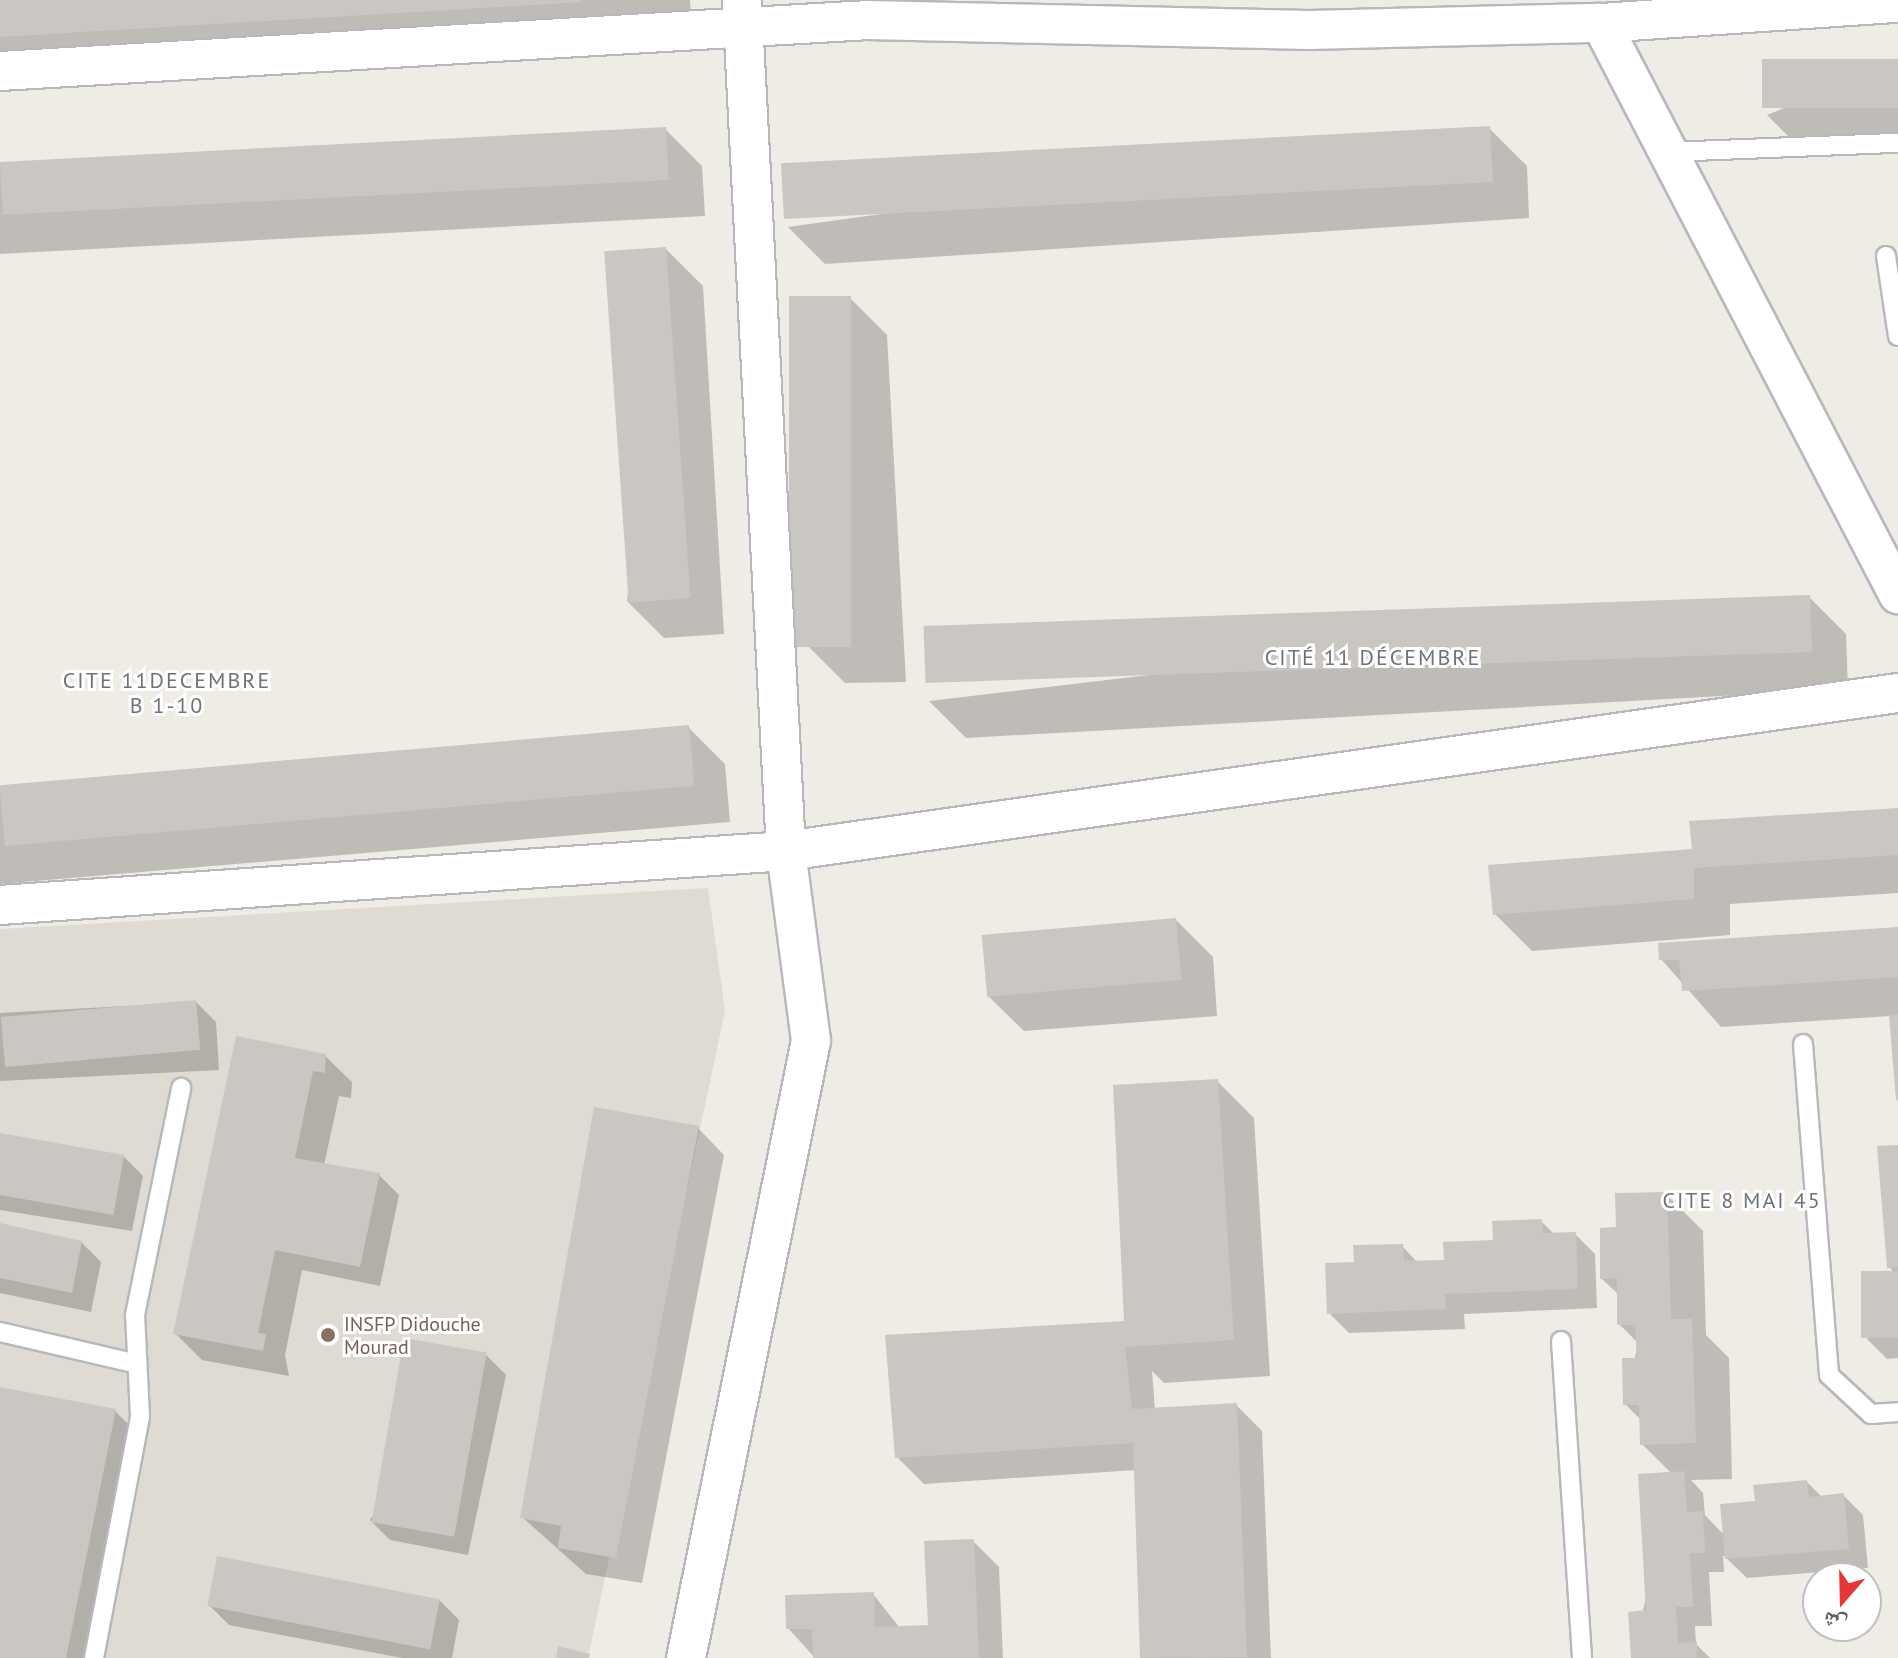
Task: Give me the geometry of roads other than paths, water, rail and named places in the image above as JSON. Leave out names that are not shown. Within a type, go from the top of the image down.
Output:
[{"type":"street","points":[[0,71],[743,14],[875,10],[1308,15],[1601,23],[1673,9],[1898,3]]},
{"type":"street","points":[[686,1658],[811,1041],[786,851],[743,14]]},
{"type":"street","points":[[1601,23],[1898,594]]},
{"type":"street","points":[[0,905],[786,851],[1898,693]]},
{"type":"lane","points":[[1669,152],[1898,143]]},
{"type":"lane","points":[[1886,256],[1898,336]]},
{"type":"lane","points":[[1803,1044],[1829,1375],[1871,1414],[1898,1412]]},
{"type":"lane","points":[[94,1658],[133,1473],[137,1364],[135,1315],[181,1088]]},
{"type":"lane","points":[[0,1332],[137,1364]]},
{"type":"lane","points":[[1561,1341],[1582,1658]]},
{"type":"place","name":"INSFP Didouche Mourad","points":[[328,1335]]},
{"type":"district","name":"CITÉ 11 DÉCEMBRE","points":[[1373,658]]},
{"type":"district","name":"CITE 11DECEMBRE B 1-10","points":[[167,692]]},
{"type":"district","name":"CITE 8 MAI 45","points":[[1742,1201]]}]
